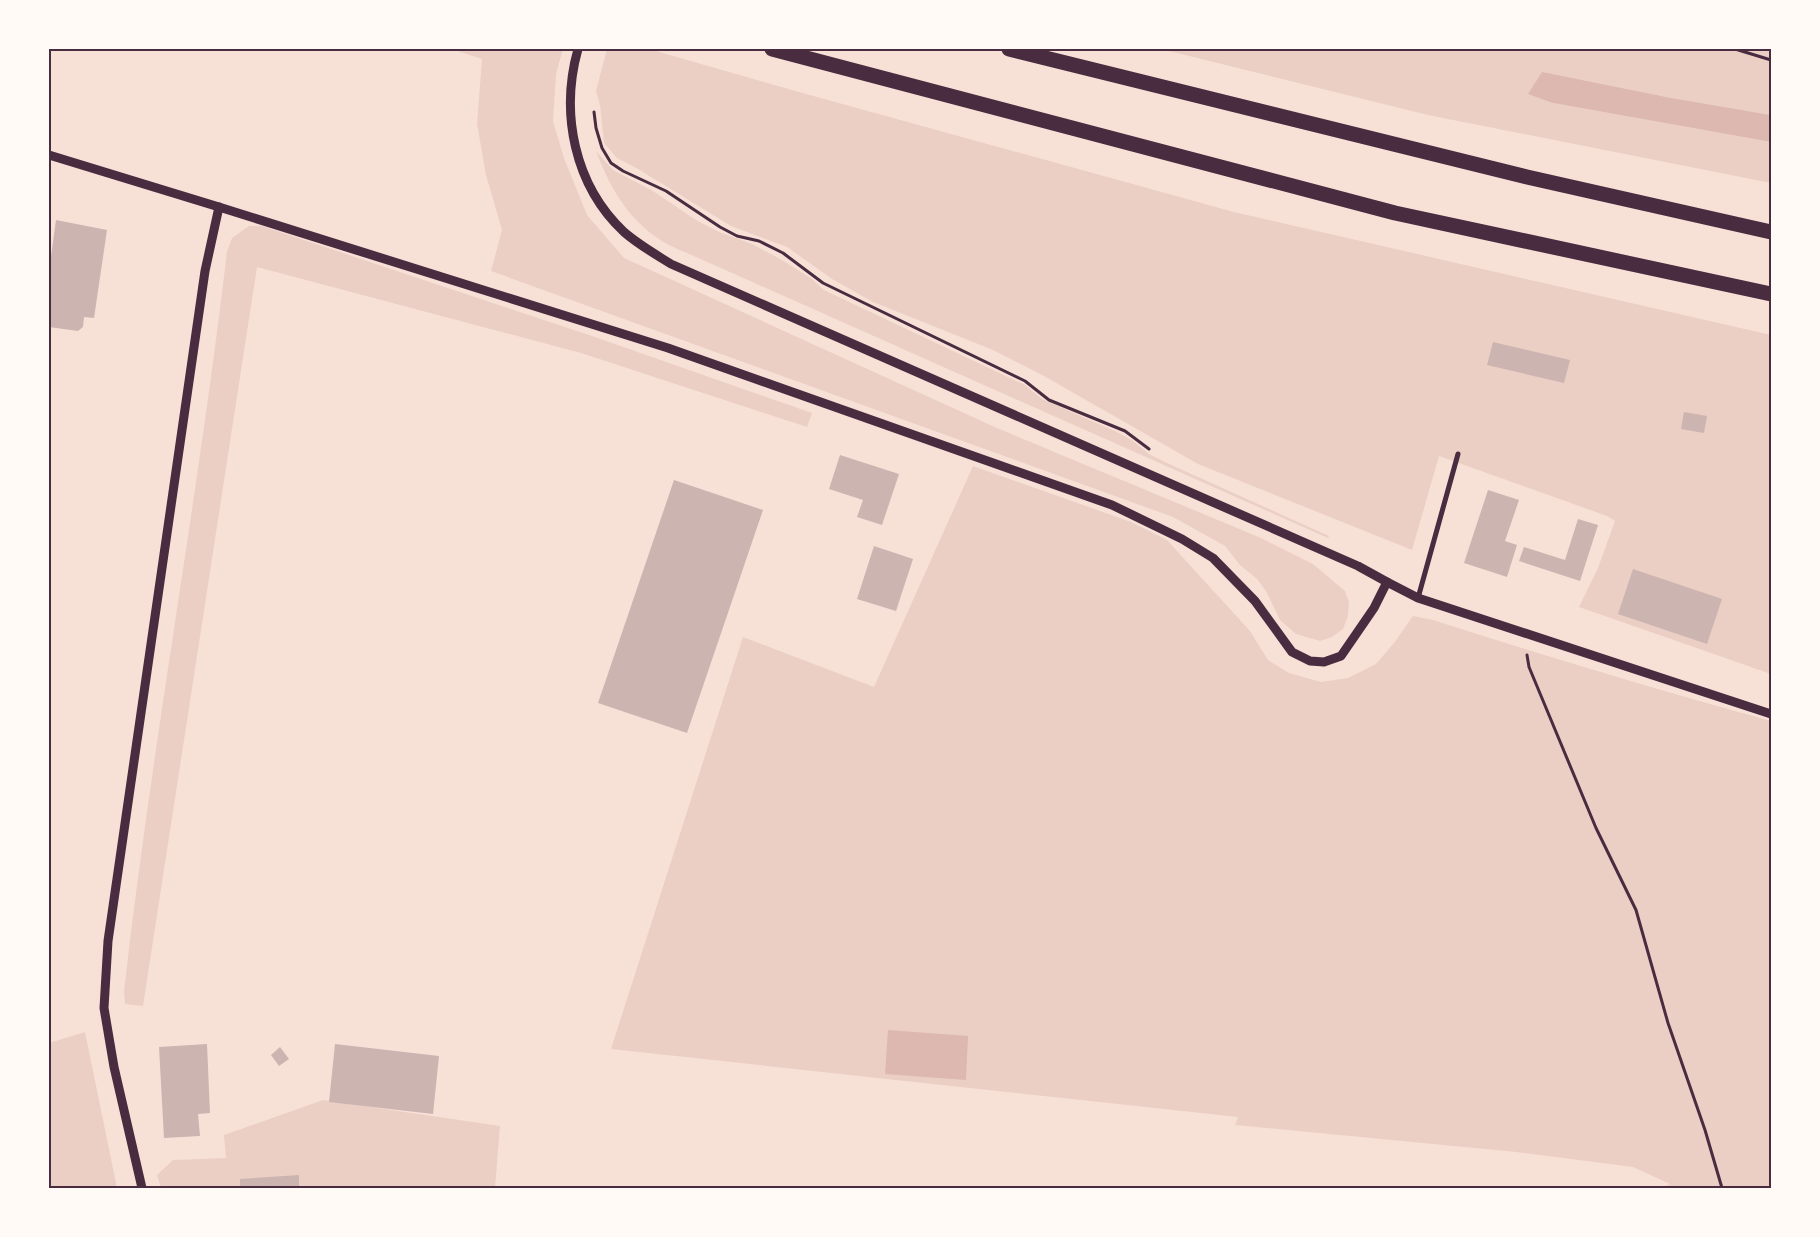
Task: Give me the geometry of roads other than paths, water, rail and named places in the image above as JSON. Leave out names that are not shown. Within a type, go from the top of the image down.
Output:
[{"type":"highway","points":[[772,49],[1395,214],[1771,294]]},
{"type":"highway","points":[[1009,49],[1527,177],[1771,232]]},
{"type":"street","points":[[577,51],[569,94],[571,130],[581,167],[594,194],[605,211],[623,231],[644,248],[671,264],[1348,562],[1418,598],[1771,714]]},
{"type":"street","points":[[49,155],[668,348],[1112,505],[1182,539],[1213,558],[1255,601],[1292,652],[1310,661],[1324,662],[1341,656],[1350,646],[1374,608],[1387,582]]},
{"type":"street","points":[[142,1188],[114,1067],[104,1008],[108,941],[204,272],[219,207]]},
{"type":"street","points":[[1418,598],[1458,454]]}]
